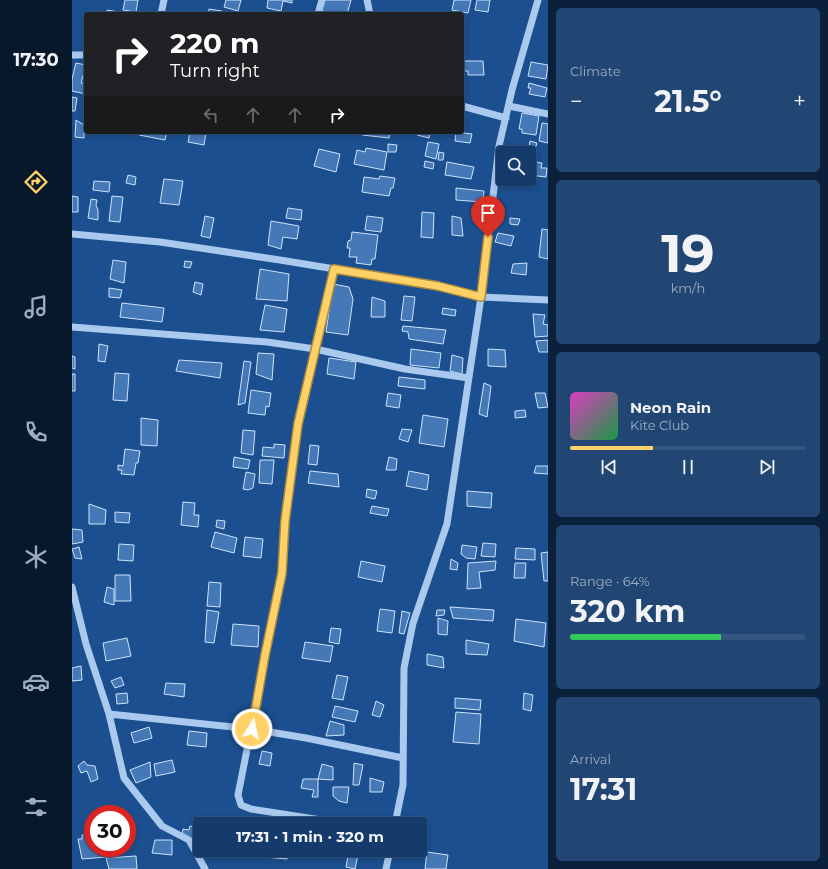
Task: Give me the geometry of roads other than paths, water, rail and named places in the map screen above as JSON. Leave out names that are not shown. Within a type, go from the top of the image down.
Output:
[{"type":"street","points":[[161,12],[164,0]]},
{"type":"street","points":[[319,12],[322,0]]},
{"type":"street","points":[[367,0],[370,12]]},
{"type":"street","points":[[396,817],[403,785],[404,668],[413,623],[447,524],[481,297],[499,146],[538,0]]},
{"type":"street","points":[[72,56],[84,56]]},
{"type":"street","points":[[509,106],[548,114]]},
{"type":"street","points":[[464,107],[506,118]]},
{"type":"street","points":[[72,234],[160,242],[280,260],[438,286],[481,297],[548,300]]},
{"type":"street","points":[[302,817],[251,809],[241,805],[238,795],[282,573],[285,521],[298,424],[334,269]]},
{"type":"street","points":[[72,327],[268,342],[315,349],[405,369],[469,378]]},
{"type":"street","points":[[72,587],[86,644],[108,714],[124,778],[162,826],[189,840],[205,869]]},
{"type":"street","points":[[108,714],[252,729],[306,738],[404,758]]},
{"type":"street","points":[[386,869],[389,857]]}]
